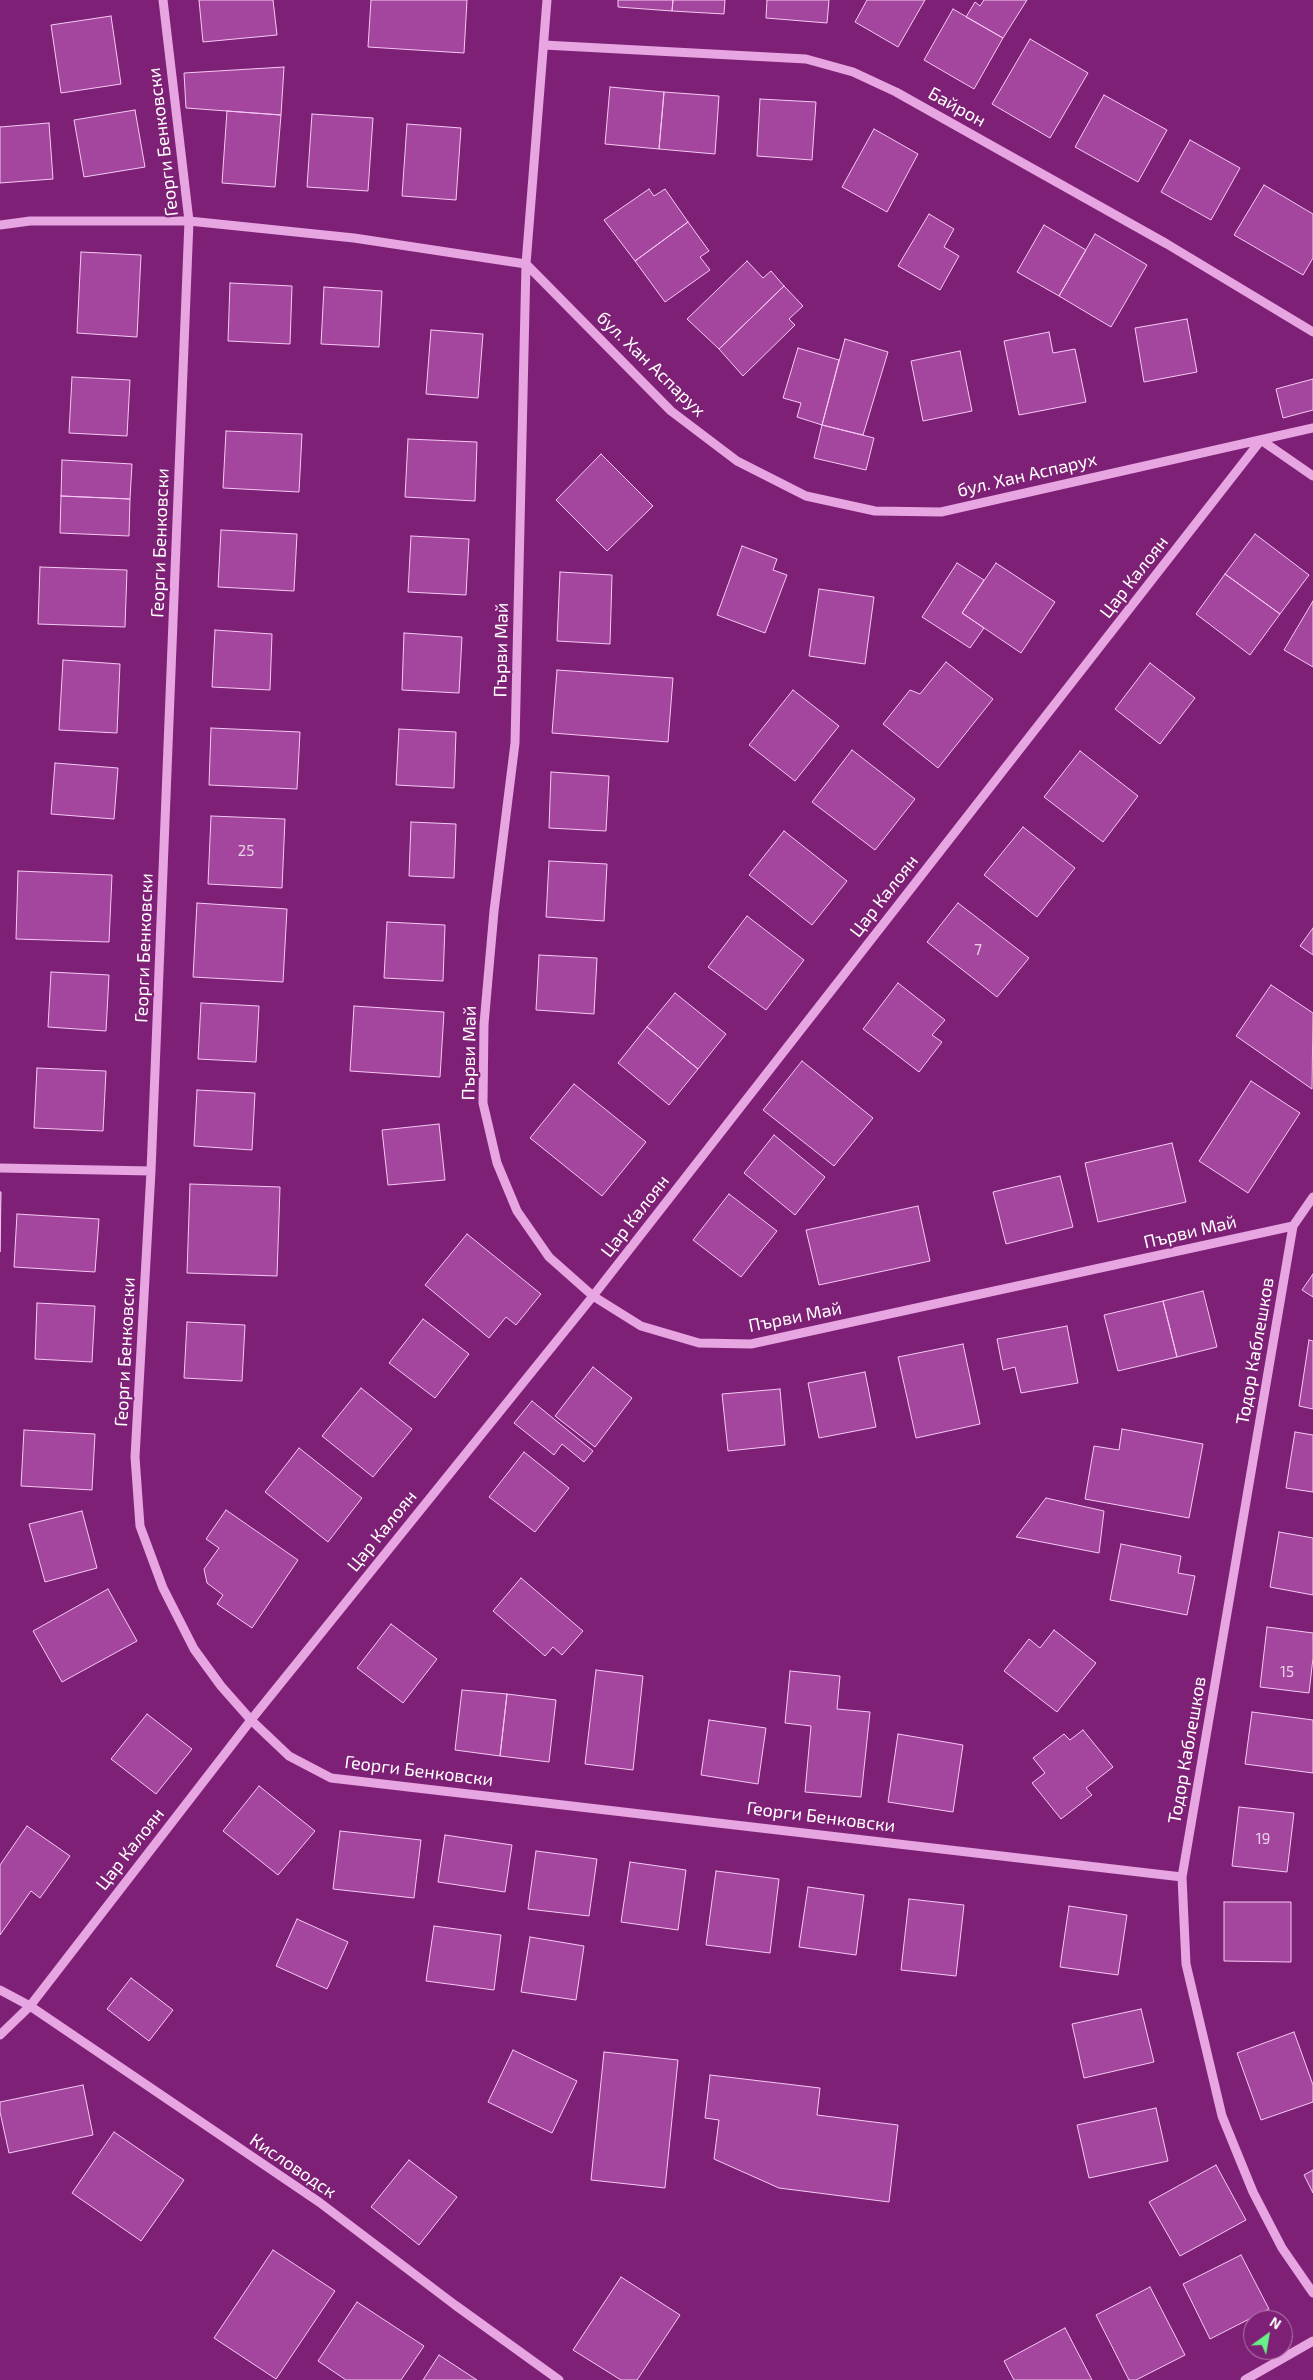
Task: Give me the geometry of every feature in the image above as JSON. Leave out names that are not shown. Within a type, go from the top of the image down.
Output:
[{"type":"street","name":"Георги Бенковски","points":[[163,0],[189,221],[152,1171],[135,1457],[140,1526],[162,1588],[194,1649],[221,1686],[251,1720],[290,1756],[331,1778],[1182,1877]]},
{"type":"street","points":[[0,225],[30,221],[189,221],[354,238],[526,264],[547,0]]},
{"type":"street","name":"Байрон","points":[[544,44],[806,59],[852,72],[896,92],[1167,244],[1313,332]]},
{"type":"street","name":"бул. Хан Аспарух","points":[[526,264],[671,411],[737,461],[806,496],[875,511],[941,512],[1313,428]]},
{"type":"street","name":"Първи Май","points":[[526,264],[515,742],[494,911],[484,1024],[483,1103],[498,1163],[517,1211],[549,1257],[593,1296],[641,1326],[698,1343],[751,1344],[1293,1226]]},
{"type":"street","points":[[1261,440],[1313,476]]},
{"type":"street","name":"Цар Калоян","points":[[0,2035],[30,2006],[251,1720],[593,1296],[1261,440]]},
{"type":"street","points":[[0,1168],[152,1171]]},
{"type":"street","name":"Тодор Каблешков","points":[[1313,1197],[1293,1226],[1182,1877],[1186,1964],[1222,2116],[1253,2192],[1282,2248],[1313,2294]]},
{"type":"street","name":"Кисловодск","points":[[0,1990],[30,2006],[319,2202],[455,2305],[559,2380]]},
{"type":"street","points":[[1245,2380],[1313,2341]]},
{"type":"building","points":[[199,0],[273,0],[277,35],[203,42]]},
{"type":"building","points":[[371,0],[467,0],[464,53],[368,47]]},
{"type":"building","points":[[618,0],[673,0],[672,11],[618,7]]},
{"type":"building","points":[[673,0],[725,0],[724,14],[672,11]]},
{"type":"building","points":[[767,0],[829,0],[827,23],[766,18]]},
{"type":"building","points":[[867,0],[925,0],[898,47],[855,22]]},
{"type":"building","points":[[984,0],[1027,0],[1003,38],[966,17],[975,2],[980,6]]},
{"type":"building","points":[[953,9],[1003,38],[974,89],[924,60]]},
{"type":"building","points":[[111,16],[121,84],[61,93],[51,25]]},
{"type":"building","points":[[1030,39],[1088,73],[1050,138],[992,104]]},
{"type":"building","points":[[284,67],[281,115],[186,108],[184,73]]},
{"type":"building","points":[[610,87],[664,92],[659,149],[605,144]]},
{"type":"building","points":[[664,92],[719,96],[715,154],[659,149]]},
{"type":"building","points":[[1104,95],[1167,130],[1138,182],[1075,147]]},
{"type":"building","points":[[760,99],[816,102],[812,160],[757,156]]},
{"type":"building","points":[[135,110],[145,167],[84,177],[74,120]]},
{"type":"building","points":[[227,111],[281,115],[275,187],[222,183]]},
{"type":"building","points":[[312,114],[373,118],[368,191],[307,187]]},
{"type":"building","points":[[49,123],[53,179],[0,183],[0,127]]},
{"type":"building","points":[[407,124],[461,128],[456,200],[402,196]]},
{"type":"building","points":[[874,129],[918,154],[887,212],[842,187]]},
{"type":"building","points":[[1190,140],[1240,168],[1211,220],[1161,192]]},
{"type":"building","points":[[1264,185],[1313,214],[1313,258],[1303,275],[1234,235]]},
{"type":"building","points":[[649,189],[654,196],[665,189],[688,222],[635,261],[604,220]]},
{"type":"building","points":[[929,214],[954,229],[944,247],[959,256],[940,290],[898,266]]},
{"type":"building","points":[[688,222],[709,251],[700,257],[710,270],[665,302],[635,261]]},
{"type":"building","points":[[1044,225],[1086,250],[1059,296],[1017,272]]},
{"type":"building","points":[[1095,234],[1147,265],[1111,327],[1059,296]]},
{"type":"building","points":[[81,252],[141,255],[137,337],[77,333]]},
{"type":"building","points":[[747,261],[763,278],[771,271],[784,286],[719,349],[687,319]]},
{"type":"building","points":[[230,283],[292,286],[290,344],[228,341]]},
{"type":"building","points":[[784,286],[803,306],[789,319],[795,325],[743,376],[719,349]]},
{"type":"building","points":[[324,287],[382,291],[379,347],[321,344]]},
{"type":"building","points":[[1187,319],[1197,372],[1144,382],[1135,328]]},
{"type":"building","points":[[431,330],[483,334],[478,398],[426,394]]},
{"type":"building","points":[[1049,332],[1053,353],[1075,349],[1086,402],[1019,415],[1004,341]]},
{"type":"building","points":[[845,339],[888,352],[863,435],[822,425]]},
{"type":"building","points":[[798,348],[839,360],[822,425],[797,417],[801,403],[783,398]]},
{"type":"building","points":[[960,351],[972,411],[923,421],[911,361]]},
{"type":"building","points":[[72,377],[130,380],[127,436],[69,433]]},
{"type":"building","points":[[1313,379],[1313,410],[1283,418],[1276,389]]},
{"type":"building","points":[[822,425],[874,438],[866,470],[814,458]]},
{"type":"building","points":[[226,431],[302,434],[299,492],[223,488]]},
{"type":"building","points":[[408,439],[477,442],[475,501],[405,497]]},
{"type":"building","points":[[601,454],[653,506],[607,551],[556,500]]},
{"type":"building","points":[[62,460],[132,464],[130,499],[61,496]]},
{"type":"building","points":[[61,496],[130,499],[129,536],[60,533]]},
{"type":"building","points":[[221,530],[297,534],[294,591],[218,587]]},
{"type":"building","points":[[1255,534],[1309,575],[1280,614],[1225,574]]},
{"type":"building","points":[[411,536],[469,539],[466,595],[408,592]]},
{"type":"building","points":[[742,546],[777,559],[773,570],[787,575],[765,633],[717,615]]},
{"type":"building","points":[[957,563],[984,580],[962,613],[984,628],[970,648],[922,617]]},
{"type":"building","points":[[996,563],[1055,602],[1021,653],[962,613]]},
{"type":"building","points":[[40,567],[127,570],[125,627],[38,624]]},
{"type":"building","points":[[560,572],[612,575],[610,644],[557,641]]},
{"type":"building","points":[[1225,574],[1280,614],[1250,655],[1196,614]]},
{"type":"building","points":[[819,589],[874,597],[865,664],[809,656]]},
{"type":"building","points":[[1313,601],[1313,667],[1284,650]]},
{"type":"building","points":[[215,630],[272,634],[270,690],[212,687]]},
{"type":"building","points":[[404,633],[462,637],[459,693],[402,690]]},
{"type":"building","points":[[63,660],[120,664],[117,733],[59,730]]},
{"type":"building","points":[[946,662],[993,699],[938,768],[883,724],[910,690],[920,694]]},
{"type":"building","points":[[1150,663],[1195,698],[1160,744],[1115,709]]},
{"type":"building","points":[[557,670],[673,678],[668,742],[552,733]]},
{"type":"building","points":[[793,690],[839,726],[795,781],[749,745]]},
{"type":"building","points":[[211,728],[300,732],[297,789],[209,785]]},
{"type":"building","points":[[399,729],[456,732],[454,788],[396,785]]},
{"type":"building","points":[[852,750],[915,799],[875,850],[812,802]]},
{"type":"building","points":[[1080,751],[1138,796],[1103,842],[1044,797]]},
{"type":"building","points":[[55,763],[118,768],[114,819],[51,814]]},
{"type":"building","points":[[551,772],[609,776],[606,831],[549,828]]},
{"type":"building","points":[[211,816],[285,819],[282,888],[208,884]]},
{"type":"building","points":[[411,822],[456,824],[454,878],[409,876]]},
{"type":"building","points":[[1023,827],[1075,868],[1037,917],[984,875]]},
{"type":"building","points":[[784,831],[847,881],[812,925],[749,875]]},
{"type":"building","points":[[549,861],[607,864],[604,921],[546,917]]},
{"type":"building","points":[[18,871],[112,875],[109,942],[16,939]]},
{"type":"building","points":[[197,903],[287,909],[283,982],[193,977]]},
{"type":"building","points":[[958,903],[1029,958],[997,997],[927,942]]},
{"type":"building","points":[[747,916],[804,960],[766,1010],[708,967]]},
{"type":"building","points":[[387,922],[445,925],[443,981],[384,978]]},
{"type":"building","points":[[1313,928],[1313,955],[1300,946]]},
{"type":"building","points":[[539,955],[597,958],[594,1014],[536,1010]]},
{"type":"building","points":[[51,972],[109,975],[106,1031],[48,1027]]},
{"type":"building","points":[[898,983],[945,1020],[932,1035],[942,1042],[919,1072],[863,1029]]},
{"type":"building","points":[[1271,985],[1313,1013],[1312,1089],[1236,1036]]},
{"type":"building","points":[[675,993],[726,1034],[698,1069],[647,1027]]},
{"type":"building","points":[[201,1003],[259,1006],[256,1062],[198,1059]]},
{"type":"building","points":[[354,1006],[444,1012],[440,1077],[350,1071]]},
{"type":"building","points":[[647,1027],[698,1069],[669,1105],[618,1063]]},
{"type":"building","points":[[802,1061],[873,1118],[834,1166],[763,1110]]},
{"type":"building","points":[[37,1068],[106,1071],[103,1131],[34,1128]]},
{"type":"building","points":[[1251,1081],[1300,1113],[1248,1193],[1199,1161]]},
{"type":"building","points":[[574,1084],[646,1142],[602,1196],[530,1138]]},
{"type":"building","points":[[197,1090],[255,1093],[252,1150],[194,1146]]},
{"type":"building","points":[[439,1124],[445,1180],[388,1185],[382,1130]]},
{"type":"building","points":[[774,1135],[825,1177],[795,1215],[744,1173]]},
{"type":"building","points":[[1172,1143],[1186,1202],[1098,1222],[1085,1163]]},
{"type":"building","points":[[1060,1176],[1073,1227],[1006,1244],[993,1192]]},
{"type":"building","points":[[190,1184],[280,1187],[277,1276],[187,1273]]},
{"type":"building","points":[[0,1192],[1,1192],[0,1252]]},
{"type":"building","points":[[729,1194],[777,1231],[741,1277],[693,1240]]},
{"type":"building","points":[[918,1206],[930,1261],[819,1285],[806,1230]]},
{"type":"building","points":[[17,1214],[99,1219],[95,1272],[14,1267]]},
{"type":"building","points":[[467,1234],[541,1294],[516,1325],[506,1317],[489,1338],[425,1285]]},
{"type":"building","points":[[1313,1274],[1313,1297],[1302,1290]]},
{"type":"building","points":[[1203,1291],[1217,1347],[1177,1357],[1163,1301]]},
{"type":"building","points":[[1163,1301],[1177,1357],[1118,1371],[1104,1315]]},
{"type":"building","points":[[37,1303],[95,1306],[92,1362],[35,1359]]},
{"type":"building","points":[[423,1319],[469,1354],[435,1398],[389,1363]]},
{"type":"building","points":[[187,1322],[245,1325],[242,1381],[184,1378]]},
{"type":"building","points":[[1067,1326],[1078,1383],[1021,1393],[1015,1367],[1003,1370],[997,1339]]},
{"type":"building","points":[[1309,1340],[1313,1341],[1313,1409],[1299,1406]]},
{"type":"building","points":[[963,1344],[980,1424],[916,1438],[898,1357]]},
{"type":"building","points":[[593,1367],[632,1398],[595,1447],[555,1416]]},
{"type":"building","points":[[865,1372],[876,1427],[819,1438],[808,1383]]},
{"type":"building","points":[[361,1388],[412,1429],[373,1477],[322,1436]]},
{"type":"building","points":[[780,1389],[785,1445],[728,1451],[722,1394]]},
{"type":"building","points":[[532,1401],[593,1451],[584,1462],[562,1444],[554,1455],[514,1423]]},
{"type":"building","points":[[1122,1429],[1203,1444],[1189,1518],[1085,1499],[1094,1446],[1119,1450]]},
{"type":"building","points":[[24,1430],[95,1434],[92,1490],[21,1486]]},
{"type":"building","points":[[1295,1432],[1313,1435],[1313,1492],[1286,1488]]},
{"type":"building","points":[[299,1448],[362,1498],[328,1542],[265,1492]]},
{"type":"building","points":[[524,1452],[569,1488],[535,1532],[489,1497]]},
{"type":"building","points":[[1046,1498],[1104,1511],[1099,1553],[1016,1537]]},
{"type":"building","points":[[226,1510],[298,1560],[252,1628],[217,1604],[223,1595],[207,1583],[204,1569],[219,1548],[206,1539]]},
{"type":"building","points":[[82,1511],[97,1568],[45,1582],[29,1524]]},
{"type":"building","points":[[1279,1532],[1313,1538],[1313,1595],[1270,1587]]},
{"type":"building","points":[[1121,1544],[1181,1556],[1178,1573],[1195,1576],[1187,1615],[1110,1600]]},
{"type":"building","points":[[521,1578],[583,1631],[562,1655],[553,1647],[545,1656],[493,1611]]},
{"type":"building","points":[[108,1589],[137,1641],[62,1682],[33,1631]]},
{"type":"building","points":[[391,1624],[437,1659],[403,1703],[357,1668]]},
{"type":"building","points":[[1267,1627],[1313,1633],[1313,1658],[1309,1693],[1260,1687]]},
{"type":"building","points":[[1054,1630],[1096,1663],[1057,1712],[1004,1671],[1029,1639],[1040,1648]]},
{"type":"building","points":[[596,1670],[643,1676],[633,1770],[585,1764]]},
{"type":"building","points":[[790,1671],[840,1676],[837,1709],[870,1712],[861,1797],[805,1792],[811,1726],[785,1723]]},
{"type":"building","points":[[462,1690],[507,1694],[500,1756],[455,1750]]},
{"type":"building","points":[[507,1694],[556,1700],[549,1762],[500,1756]]},
{"type":"building","points":[[1252,1712],[1313,1720],[1313,1773],[1245,1764]]},
{"type":"building","points":[[147,1714],[192,1749],[156,1794],[111,1759]]},
{"type":"building","points":[[709,1720],[766,1728],[758,1784],[701,1775]]},
{"type":"building","points":[[1083,1730],[1113,1767],[1086,1788],[1092,1795],[1061,1819],[1032,1783],[1045,1773],[1033,1758],[1064,1734],[1070,1740]]},
{"type":"building","points":[[898,1734],[963,1745],[953,1812],[888,1802]]},
{"type":"building","points":[[259,1786],[315,1831],[278,1875],[223,1831]]},
{"type":"building","points":[[1239,1807],[1294,1813],[1287,1872],[1232,1866]]},
{"type":"building","points":[[27,1826],[70,1856],[40,1898],[31,1891],[0,1935],[0,1865]]},
{"type":"building","points":[[340,1831],[421,1840],[414,1898],[333,1889]]},
{"type":"building","points":[[445,1835],[512,1845],[505,1892],[438,1882]]},
{"type":"building","points":[[536,1851],[597,1859],[589,1916],[528,1909]]},
{"type":"building","points":[[630,1862],[686,1870],[678,1930],[621,1922]]},
{"type":"building","points":[[716,1871],[779,1879],[770,1953],[706,1945]]},
{"type":"building","points":[[808,1887],[864,1895],[856,1955],[799,1947]]},
{"type":"building","points":[[909,1899],[964,1905],[956,1976],[901,1970]]},
{"type":"building","points":[[1224,1902],[1291,1902],[1291,1962],[1224,1961]]},
{"type":"building","points":[[1069,1906],[1127,1915],[1118,1975],[1060,1967]]},
{"type":"building","points":[[297,1919],[348,1942],[327,1989],[276,1966]]},
{"type":"building","points":[[434,1926],[501,1935],[494,1990],[426,1981]]},
{"type":"building","points":[[530,1937],[584,1946],[576,2000],[521,1992]]},
{"type":"building","points":[[131,1978],[173,2010],[149,2041],[107,2009]]},
{"type":"building","points":[[1141,2009],[1154,2062],[1084,2078],[1072,2024]]},
{"type":"building","points":[[1294,2032],[1313,2085],[1313,2102],[1261,2120],[1237,2053]]},
{"type":"building","points":[[513,2050],[577,2081],[552,2133],[488,2102]]},
{"type":"building","points":[[604,2052],[678,2060],[665,2188],[591,2180]]},
{"type":"building","points":[[710,2075],[820,2088],[817,2115],[898,2125],[889,2202],[779,2188],[714,2159],[719,2120],[705,2118]]},
{"type":"building","points":[[83,2085],[93,2135],[9,2153],[0,2112],[0,2102]]},
{"type":"building","points":[[1156,2108],[1168,2161],[1089,2178],[1077,2125]]},
{"type":"building","points":[[114,2132],[184,2180],[141,2241],[72,2193]]},
{"type":"building","points":[[409,2160],[457,2197],[419,2245],[371,2207]]},
{"type":"building","points":[[1216,2165],[1246,2220],[1180,2256],[1149,2202]]},
{"type":"building","points":[[1313,2170],[1313,2193],[1304,2175]]},
{"type":"building","points":[[273,2250],[335,2291],[276,2379],[214,2338]]},
{"type":"building","points":[[1241,2255],[1269,2309],[1243,2310],[1243,2322],[1210,2339],[1183,2284]]},
{"type":"building","points":[[621,2277],[680,2315],[637,2380],[621,2380],[573,2350]]},
{"type":"building","points":[[1150,2287],[1185,2355],[1136,2380],[1129,2380],[1096,2315]]},
{"type":"building","points":[[357,2302],[424,2346],[401,2380],[346,2380],[318,2361]]},
{"type":"building","points":[[1065,2328],[1092,2380],[1014,2380],[1004,2361]]},
{"type":"building","points":[[439,2355],[477,2380],[423,2380]]}]
